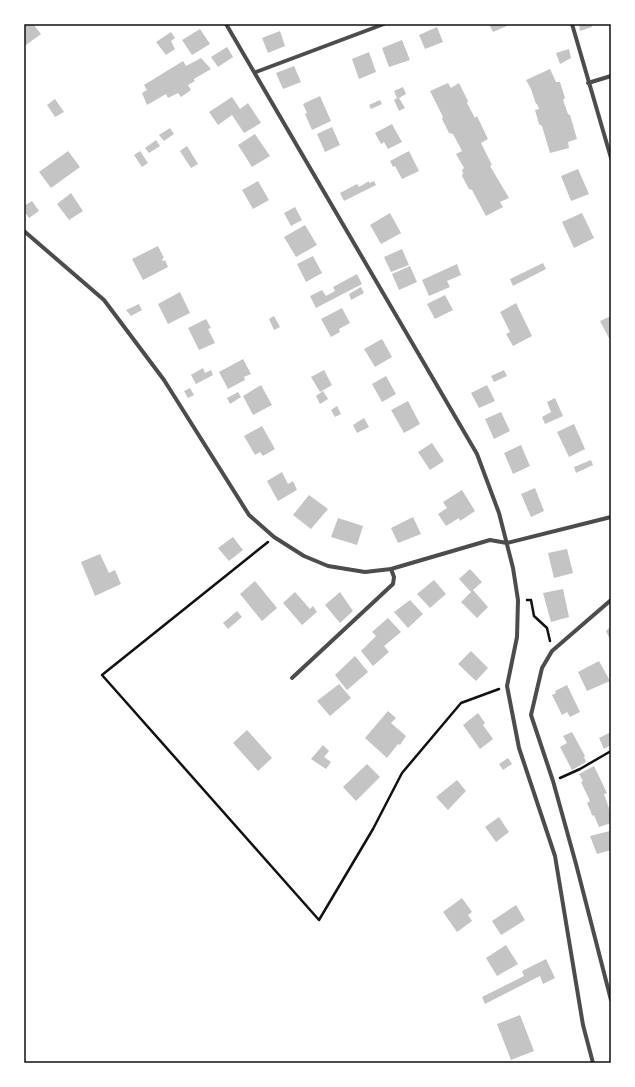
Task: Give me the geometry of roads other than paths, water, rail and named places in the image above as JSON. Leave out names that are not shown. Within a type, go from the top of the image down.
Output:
[{"type":"street","points":[[226,24],[256,72],[477,454],[499,513],[513,568],[518,600],[517,637],[507,686],[519,748],[555,856],[583,1025],[593,1063]]},
{"type":"street","points":[[256,72],[384,24]]},
{"type":"street","points":[[572,24],[611,158]]},
{"type":"street","points":[[588,83],[611,76]]},
{"type":"street","points":[[24,231],[104,300],[164,380],[249,515],[274,537],[304,556],[328,566],[365,572],[391,569],[490,540],[507,542],[611,517]]},
{"type":"street","points":[[292,678],[393,584],[394,577],[391,569]]},
{"type":"street","points":[[611,600],[552,651],[542,668],[531,715],[553,781],[611,1000]]}]
